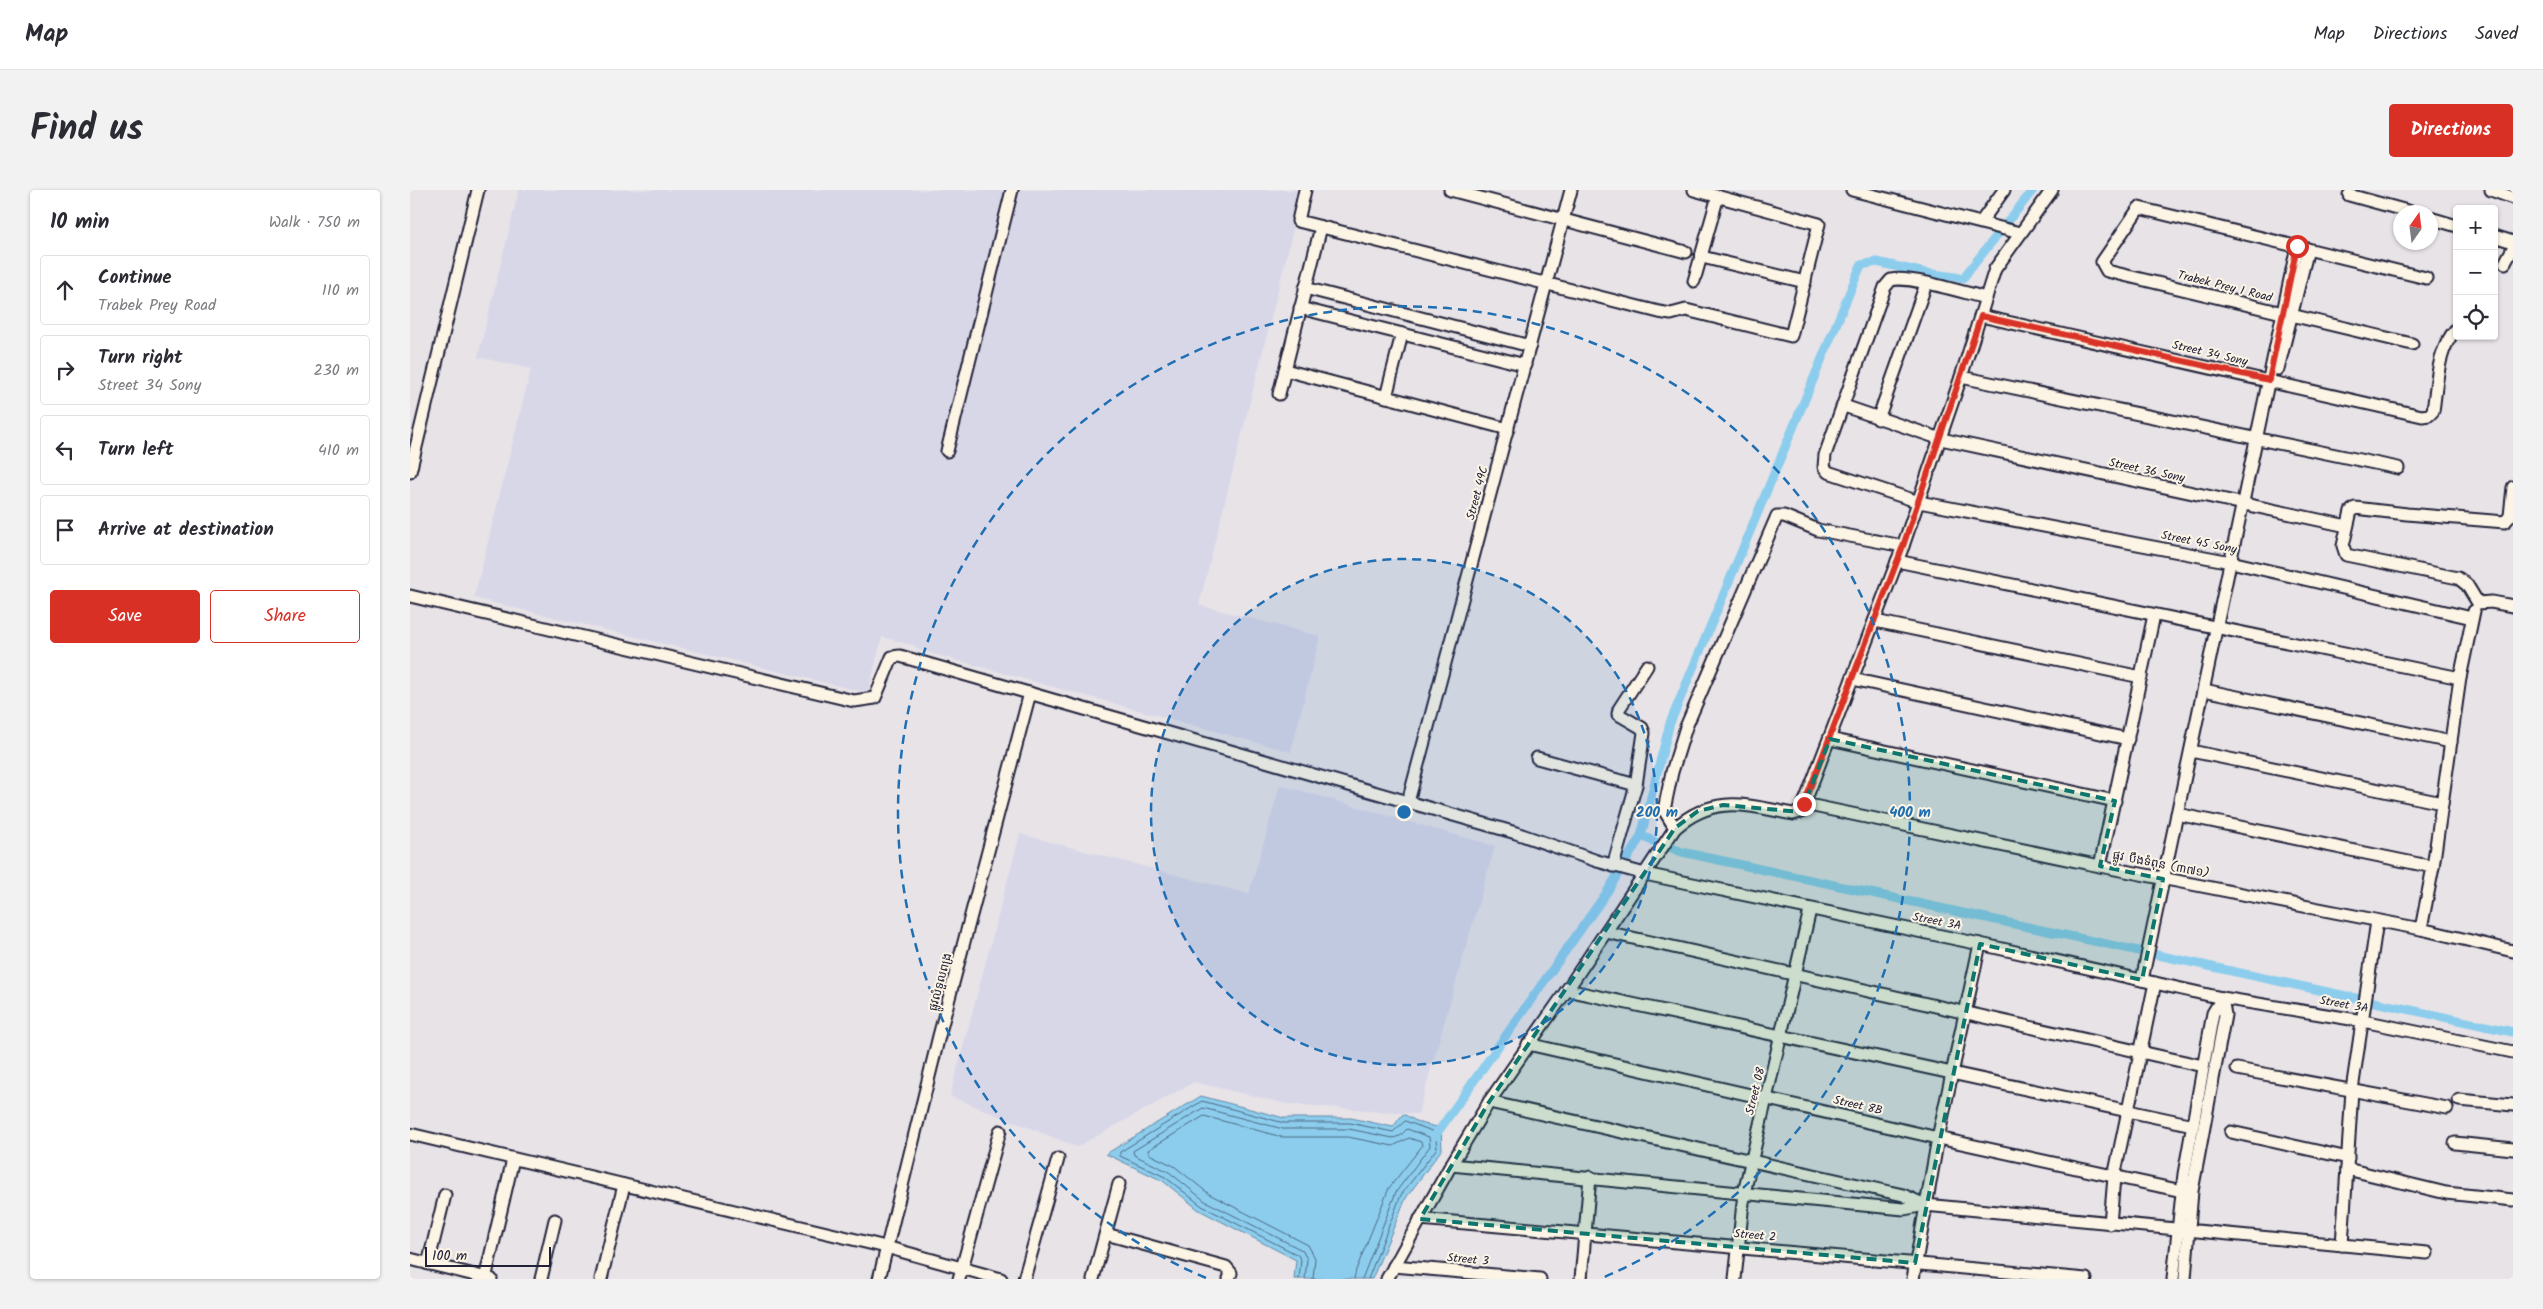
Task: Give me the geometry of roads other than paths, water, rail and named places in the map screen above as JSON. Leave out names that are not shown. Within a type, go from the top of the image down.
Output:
[{"type":"street","points":[[410,472],[478,190]]},
{"type":"street","points":[[946,451],[1012,190]]},
{"type":"street","points":[[1305,190],[1298,221],[1659,312],[1671,314],[1686,310],[1790,337],[1819,224],[1700,191]]},
{"type":"street","points":[[1450,190],[1686,252]]},
{"type":"street","name":"Street 49C","points":[[1408,802],[1571,190]]},
{"type":"street","points":[[1852,190],[2017,232]]},
{"type":"street","points":[[1984,223],[2004,190]]},
{"type":"street","points":[[1388,1279],[1450,1165],[1488,1102],[1567,990],[1675,828],[1689,816],[1708,807],[1723,804],[1793,814],[1800,812],[1830,739],[1919,502],[1996,269],[2017,232],[2052,190]]},
{"type":"street","points":[[2492,190],[2513,198]]},
{"type":"street","points":[[2349,195],[2393,207]]},
{"type":"street","points":[[1694,281],[1718,196]]},
{"type":"street","name":"Trabek Prey 1 Road","points":[[2303,247],[2139,208],[2102,262],[2107,271],[2286,316],[2412,344]]},
{"type":"street","points":[[2438,220],[2453,225]]},
{"type":"street","points":[[1279,394],[1321,226]]},
{"type":"street","points":[[2498,237],[2513,242]]},
{"type":"street","points":[[2143,974],[2269,380],[2280,366],[2286,316],[2303,247],[2426,278]]},
{"type":"street","points":[[2505,263],[2513,248]]},
{"type":"street","points":[[1702,257],[1805,282]]},
{"type":"street","points":[[1844,406],[1886,287],[1891,280],[1896,278],[1986,298]]},
{"type":"street","points":[[1878,418],[1926,284]]},
{"type":"street","points":[[1305,288],[1530,346]]},
{"type":"street","points":[[1300,308],[1525,366]]},
{"type":"street","points":[[1386,397],[1402,334],[1399,312]]},
{"type":"street","points":[[1402,334],[1416,316]]},
{"type":"street","name":"Street 34 Sony","points":[[1981,316],[2422,416],[2429,415],[2433,411],[2444,347],[2453,332]]},
{"type":"street","points":[[1285,370],[1508,430]]},
{"type":"street","points":[[1961,377],[2398,468]]},
{"type":"street","name":"Street 36 Sony","points":[[1844,406],[1941,439],[2347,526]]},
{"type":"street","name":"Street 45 Sony","points":[[1844,406],[1825,455],[1824,467],[1828,472],[1919,502],[2231,562],[2472,618]]},
{"type":"street","points":[[2478,603],[2467,585],[2458,578],[2346,555],[2343,546],[2351,511],[2355,508],[2505,522],[2510,516],[2513,487]]},
{"type":"street","points":[[1675,828],[1664,810],[1678,754],[1705,682],[1777,516],[1784,516],[1818,530],[1903,546]]},
{"type":"street","points":[[1897,561],[2460,678]]},
{"type":"street","name":"Street 3A","points":[[410,596],[854,701],[875,698],[892,657],[897,655],[1516,833],[1628,870],[1810,910],[2143,974],[2155,983],[2222,998],[2363,1021],[2513,1052]]},
{"type":"street","points":[[2478,603],[2491,602],[2513,606]]},
{"type":"street","points":[[2421,929],[2433,867],[2460,678],[2472,618],[2478,603]]},
{"type":"street","points":[[2100,866],[2154,614]]},
{"type":"street","points":[[1875,621],[2141,677]]},
{"type":"street","points":[[1614,866],[1636,785],[1644,733],[1642,728],[1618,714],[1619,709],[1647,666]]},
{"type":"street","points":[[1852,679],[2128,738]]},
{"type":"street","points":[[2204,690],[2451,742]]},
{"type":"street","name":"ផ្លូវលំទួលពង្រ","points":[[879,1279],[939,1036],[1030,693]]},
{"type":"street","points":[[1830,739],[2115,801]]},
{"type":"street","points":[[2191,751],[2442,803]]},
{"type":"street","points":[[1537,758],[1636,785]]},
{"type":"street","name":"ផ្លូវ បឹងទំពុន (៣៧១)","points":[[1804,804],[2100,866],[2421,929],[2513,951]]},
{"type":"street","points":[[2177,814],[2433,867]]},
{"type":"street","name":"Street 08","points":[[1735,1279],[1744,1193],[1810,910]]},
{"type":"street","points":[[2342,1245],[2352,1090],[2377,921]]},
{"type":"street","points":[[1606,932],[2140,1052],[2203,1070],[2214,1076]]},
{"type":"street","points":[[1913,1279],[1938,1138],[1967,1013],[1980,944]]},
{"type":"street","points":[[2110,1224],[2114,1177],[2155,983]]},
{"type":"street","points":[[1567,990],[1782,1035],[1953,1075],[2128,1111],[2195,1132]]},
{"type":"street","points":[[2173,1279],[2183,1230],[2203,1070],[2213,1013],[2222,998]]},
{"type":"street","points":[[2195,1132],[2214,1076],[2225,1015],[2222,998]]},
{"type":"street","name":"Street 8B","points":[[1528,1044],[1938,1138],[2182,1191]]},
{"type":"street","points":[[2237,1070],[2447,1108]]},
{"type":"street","points":[[2459,1100],[2513,1105]]},
{"type":"street","points":[[1488,1102],[1903,1196],[1925,1205],[2427,1253]]},
{"type":"street","points":[[960,1274],[1000,1131]]},
{"type":"street","points":[[2231,1132],[2446,1192],[2513,1200]]},
{"type":"street","points":[[410,1134],[886,1247],[960,1274],[1001,1279]]},
{"type":"street","points":[[2456,1143],[2513,1149]]},
{"type":"street","points":[[410,1259],[487,1278],[513,1159]]},
{"type":"street","points":[[1024,1279],[1058,1159]]},
{"type":"street","points":[[1450,1165],[1590,1177],[1904,1209],[1925,1205]]},
{"type":"street","points":[[2185,1279],[2182,1191],[2189,1175]]},
{"type":"street","points":[[1581,1279],[1590,1177]]},
{"type":"street","points":[[1093,1279],[1120,1184]]},
{"type":"street","points":[[601,1279],[624,1185]]},
{"type":"street","points":[[428,1264],[445,1195]]},
{"type":"street","name":"Street 2","points":[[1420,1219],[2086,1279]]},
{"type":"street","points":[[541,1279],[555,1220]]},
{"type":"street","points":[[1106,1234],[1226,1266],[1231,1273],[1229,1279]]},
{"type":"street","name":"Street 3","points":[[1394,1266],[1540,1279]]},
{"type":"water","points":[[1201,1096],[1284,1118],[1351,1118],[1393,1127],[1403,1114],[1420,1123],[1441,1128],[1442,1149],[1406,1198],[1372,1279],[1294,1279],[1296,1260],[1199,1210],[1163,1181],[1106,1154]]},
{"type":"waterway","points":[[1435,1136],[1607,892],[1641,836],[1670,723],[1861,265],[1877,262],[1925,273],[1963,278],[2033,190]]},
{"type":"waterway","points":[[1641,836],[1682,852],[2513,1032]]}]
